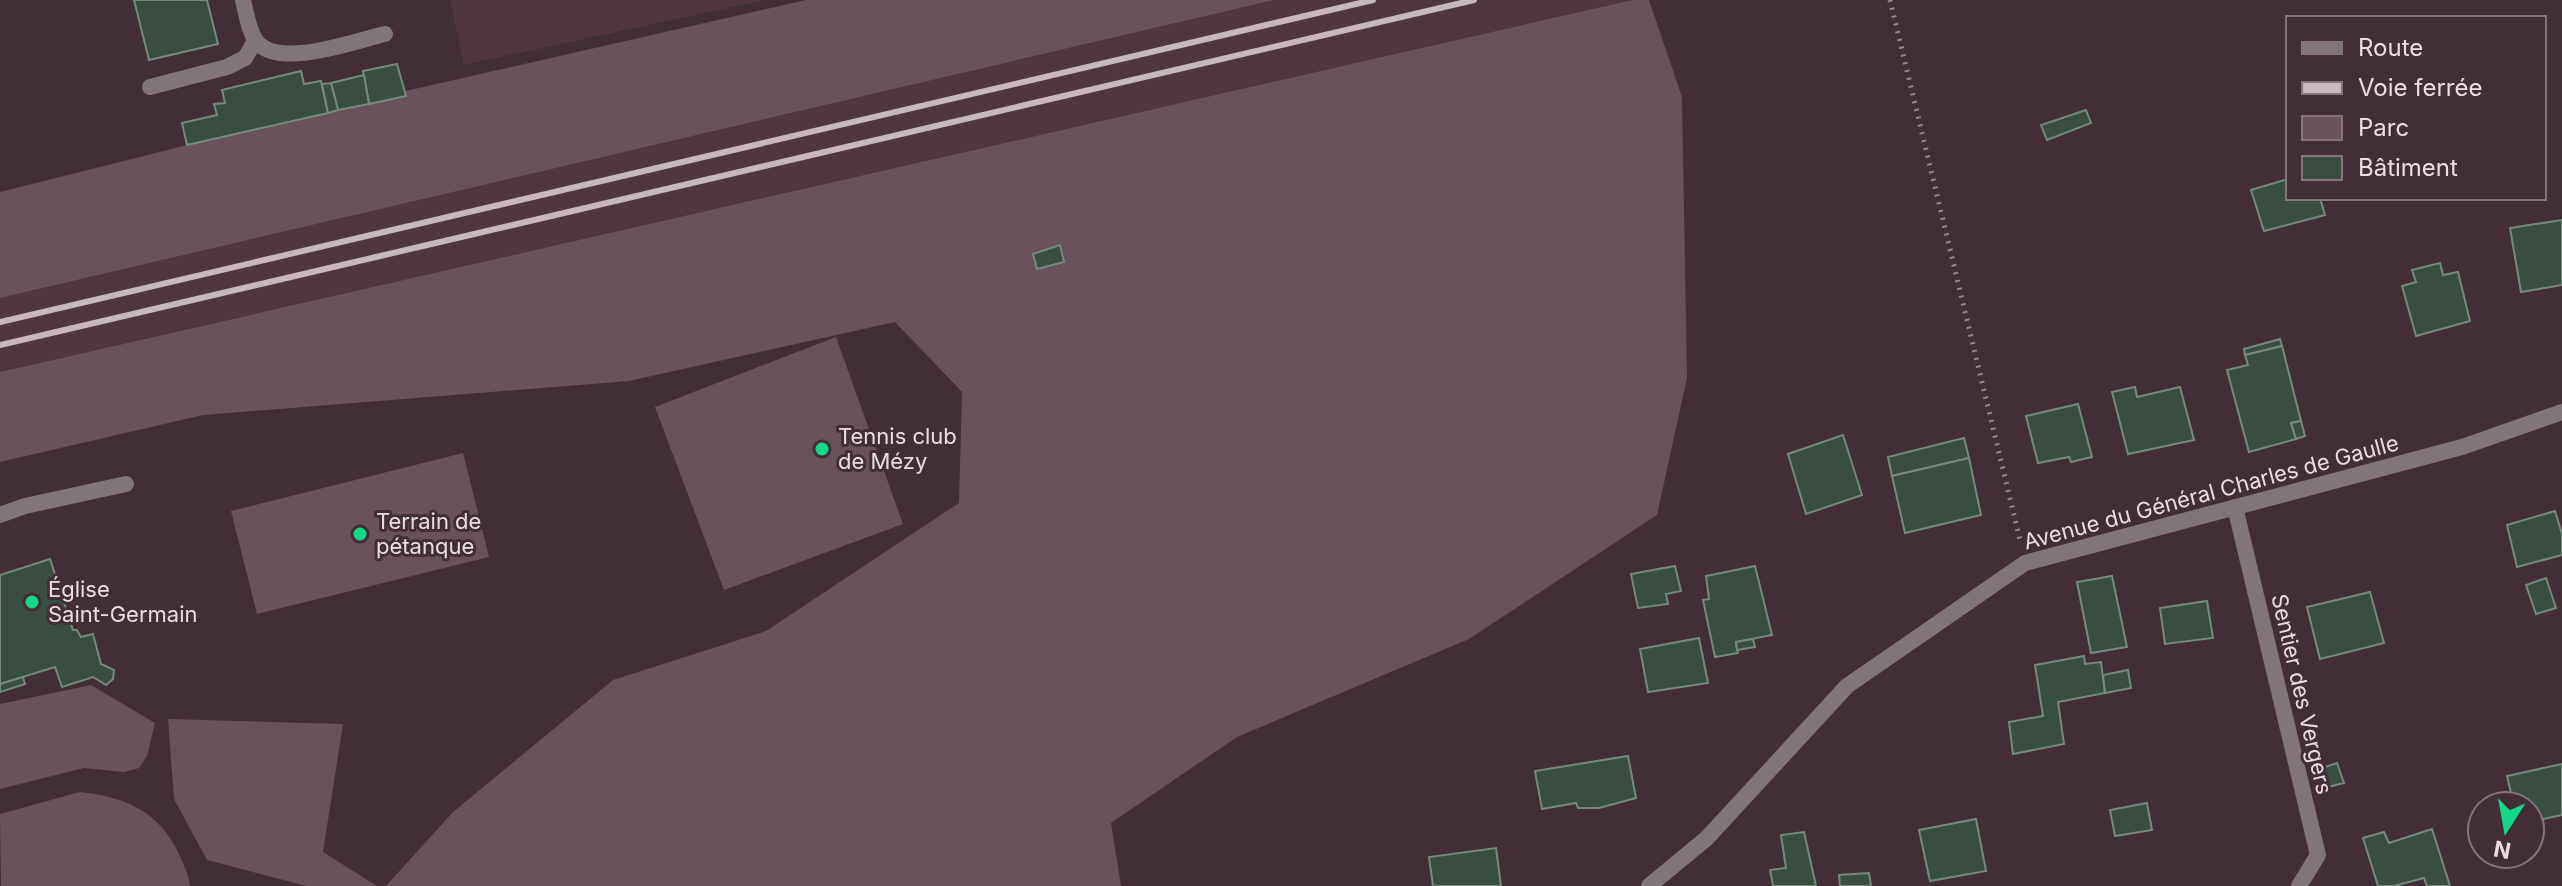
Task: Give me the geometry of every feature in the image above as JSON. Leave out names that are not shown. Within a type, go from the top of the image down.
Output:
[{"type":"street","points":[[243,0],[255,41],[271,52],[291,55],[385,34]]},
{"type":"street","points":[[150,87],[227,67],[245,58],[255,41]]},
{"type":"street","name":"Avenue du Général Charles de Gaulle","points":[[1649,886],[1707,838],[1847,686],[2025,563],[2462,447],[2562,412]]},
{"type":"street","points":[[0,515],[25,506],[126,484]]},
{"type":"street","name":"Sentier des Vergers","points":[[2235,507],[2318,855],[2299,886]]},
{"type":"path","points":[[1890,0],[2025,563]]},
{"type":"shaded area","points":[[450,0],[764,0],[464,65]]},
{"type":"shaded area","points":[[1274,0],[1632,0],[0,372],[0,298]]},
{"type":"green space","points":[[806,0],[1274,0],[0,298],[0,192],[375,98]]},
{"type":"green space","points":[[1632,0],[1649,0],[1682,97],[1687,378],[1657,515],[1469,639],[1237,737],[1111,823],[1121,886],[386,886],[453,812],[613,680],[766,631],[959,503],[962,392],[895,322],[629,381],[203,415],[0,462],[0,372]]},
{"type":"green space","points":[[836,337],[903,524],[724,590],[655,407]]},
{"type":"green space","name":"Terrain de pétanque","points":[[463,453],[489,557],[257,614],[231,511]]},
{"type":"green space","points":[[91,685],[155,723],[147,756],[139,768],[124,772],[84,768],[0,789],[0,704]]},
{"type":"green space","points":[[168,719],[343,724],[323,852],[377,886],[306,886],[207,860],[174,799]]},
{"type":"green space","points":[[80,792],[127,803],[152,818],[172,841],[190,886],[1,886],[0,814]]},
{"type":"building","points":[[134,0],[207,0],[218,44],[149,60]]},
{"type":"building","points":[[397,64],[406,96],[369,104],[363,71]]},
{"type":"building","points":[[301,71],[304,84],[321,81],[328,113],[187,145],[182,123],[217,115],[214,104],[225,103],[222,90]]},
{"type":"building","points":[[364,75],[369,104],[338,110],[331,83]]},
{"type":"building","points":[[331,83],[338,110],[328,113],[322,84]]},
{"type":"building","points":[[2086,110],[2091,123],[2047,140],[2041,125]]},
{"type":"building","points":[[2286,180],[2286,200],[2321,200],[2325,215],[2264,231],[2251,190]]},
{"type":"building","points":[[2562,220],[2562,285],[2521,292],[2510,228]]},
{"type":"building","points":[[1060,245],[1064,262],[1037,269],[1033,254]]},
{"type":"building","points":[[2440,263],[2443,275],[2458,272],[2470,321],[2416,336],[2402,286],[2416,282],[2412,270]]},
{"type":"building","points":[[2280,339],[2282,346],[2245,355],[2244,349]]},
{"type":"building","points":[[2282,346],[2301,421],[2291,423],[2296,439],[2249,452],[2227,370],[2248,365],[2245,355]]},
{"type":"building","points":[[2135,387],[2137,397],[2180,387],[2194,440],[2128,454],[2112,392]]},
{"type":"building","points":[[2078,404],[2092,457],[2071,462],[2069,457],[2038,463],[2026,416]]},
{"type":"building","points":[[2301,421],[2305,436],[2296,439],[2291,423]]},
{"type":"building","points":[[1843,435],[1862,495],[1806,514],[1788,454]]},
{"type":"building","points":[[1964,438],[1969,458],[1892,476],[1888,457]]},
{"type":"building","points":[[1969,458],[1981,515],[1905,533],[1892,476]]},
{"type":"building","points":[[2555,511],[2562,534],[2562,555],[2517,567],[2507,525]]},
{"type":"building","name":"Église Saint-Germain","points":[[50,559],[73,630],[77,630],[81,637],[93,634],[101,664],[114,670],[113,679],[106,685],[93,677],[62,687],[55,667],[0,684],[0,575]]},
{"type":"building","points":[[1675,566],[1681,591],[1666,594],[1668,604],[1638,608],[1631,574]]},
{"type":"building","points":[[1755,566],[1772,635],[1736,642],[1738,653],[1715,657],[1703,600],[1709,599],[1706,576]]},
{"type":"building","points":[[2112,576],[2127,647],[2091,653],[2077,582]]},
{"type":"building","points":[[2546,578],[2556,608],[2536,614],[2526,585]]},
{"type":"building","points":[[2370,592],[2384,643],[2320,659],[2307,607]]},
{"type":"building","points":[[2207,601],[2213,638],[2165,644],[2160,608]]},
{"type":"building","points":[[1699,638],[1708,683],[1648,692],[1640,649]]},
{"type":"building","points":[[1753,639],[1755,647],[1737,650],[1736,642]]},
{"type":"building","points":[[2084,656],[2085,664],[2101,662],[2105,693],[2058,702],[2064,744],[2013,754],[2009,722],[2043,716],[2035,665]]},
{"type":"building","points":[[2128,670],[2131,688],[2105,693],[2103,675]]},
{"type":"building","points":[[23,677],[25,684],[0,692],[0,684]]},
{"type":"building","points":[[1628,756],[1636,798],[1599,808],[1578,808],[1576,803],[1542,809],[1535,771]]},
{"type":"building","points":[[2337,763],[2344,783],[2328,787],[2322,768]]},
{"type":"building","points":[[2562,764],[2562,815],[2546,818],[2546,790],[2510,790],[2507,776]]},
{"type":"building","points":[[2147,803],[2152,830],[2115,836],[2110,810]]},
{"type":"building","points":[[1976,819],[1986,871],[1930,881],[1919,830]]},
{"type":"building","points":[[2432,829],[2450,886],[2427,886],[2424,878],[2394,886],[2378,886],[2363,838],[2384,832],[2389,843]]},
{"type":"building","points":[[1804,832],[1816,886],[1773,886],[1770,870],[1786,868],[1781,835]]},
{"type":"building","points":[[1496,848],[1501,886],[1433,886],[1429,857]]},
{"type":"building","points":[[1869,873],[1871,886],[1840,886],[1839,875]]},
{"type":"railway","points":[[0,322],[1373,0]]},
{"type":"railway","points":[[0,345],[1474,0]]},
{"type":"place","name":"Tennis club de Mézy","points":[[822,449]]},
{"type":"place","name":"Terrain de pétanque","points":[[360,534]]},
{"type":"place","name":"Église Saint-Germain","points":[[32,602]]}]
